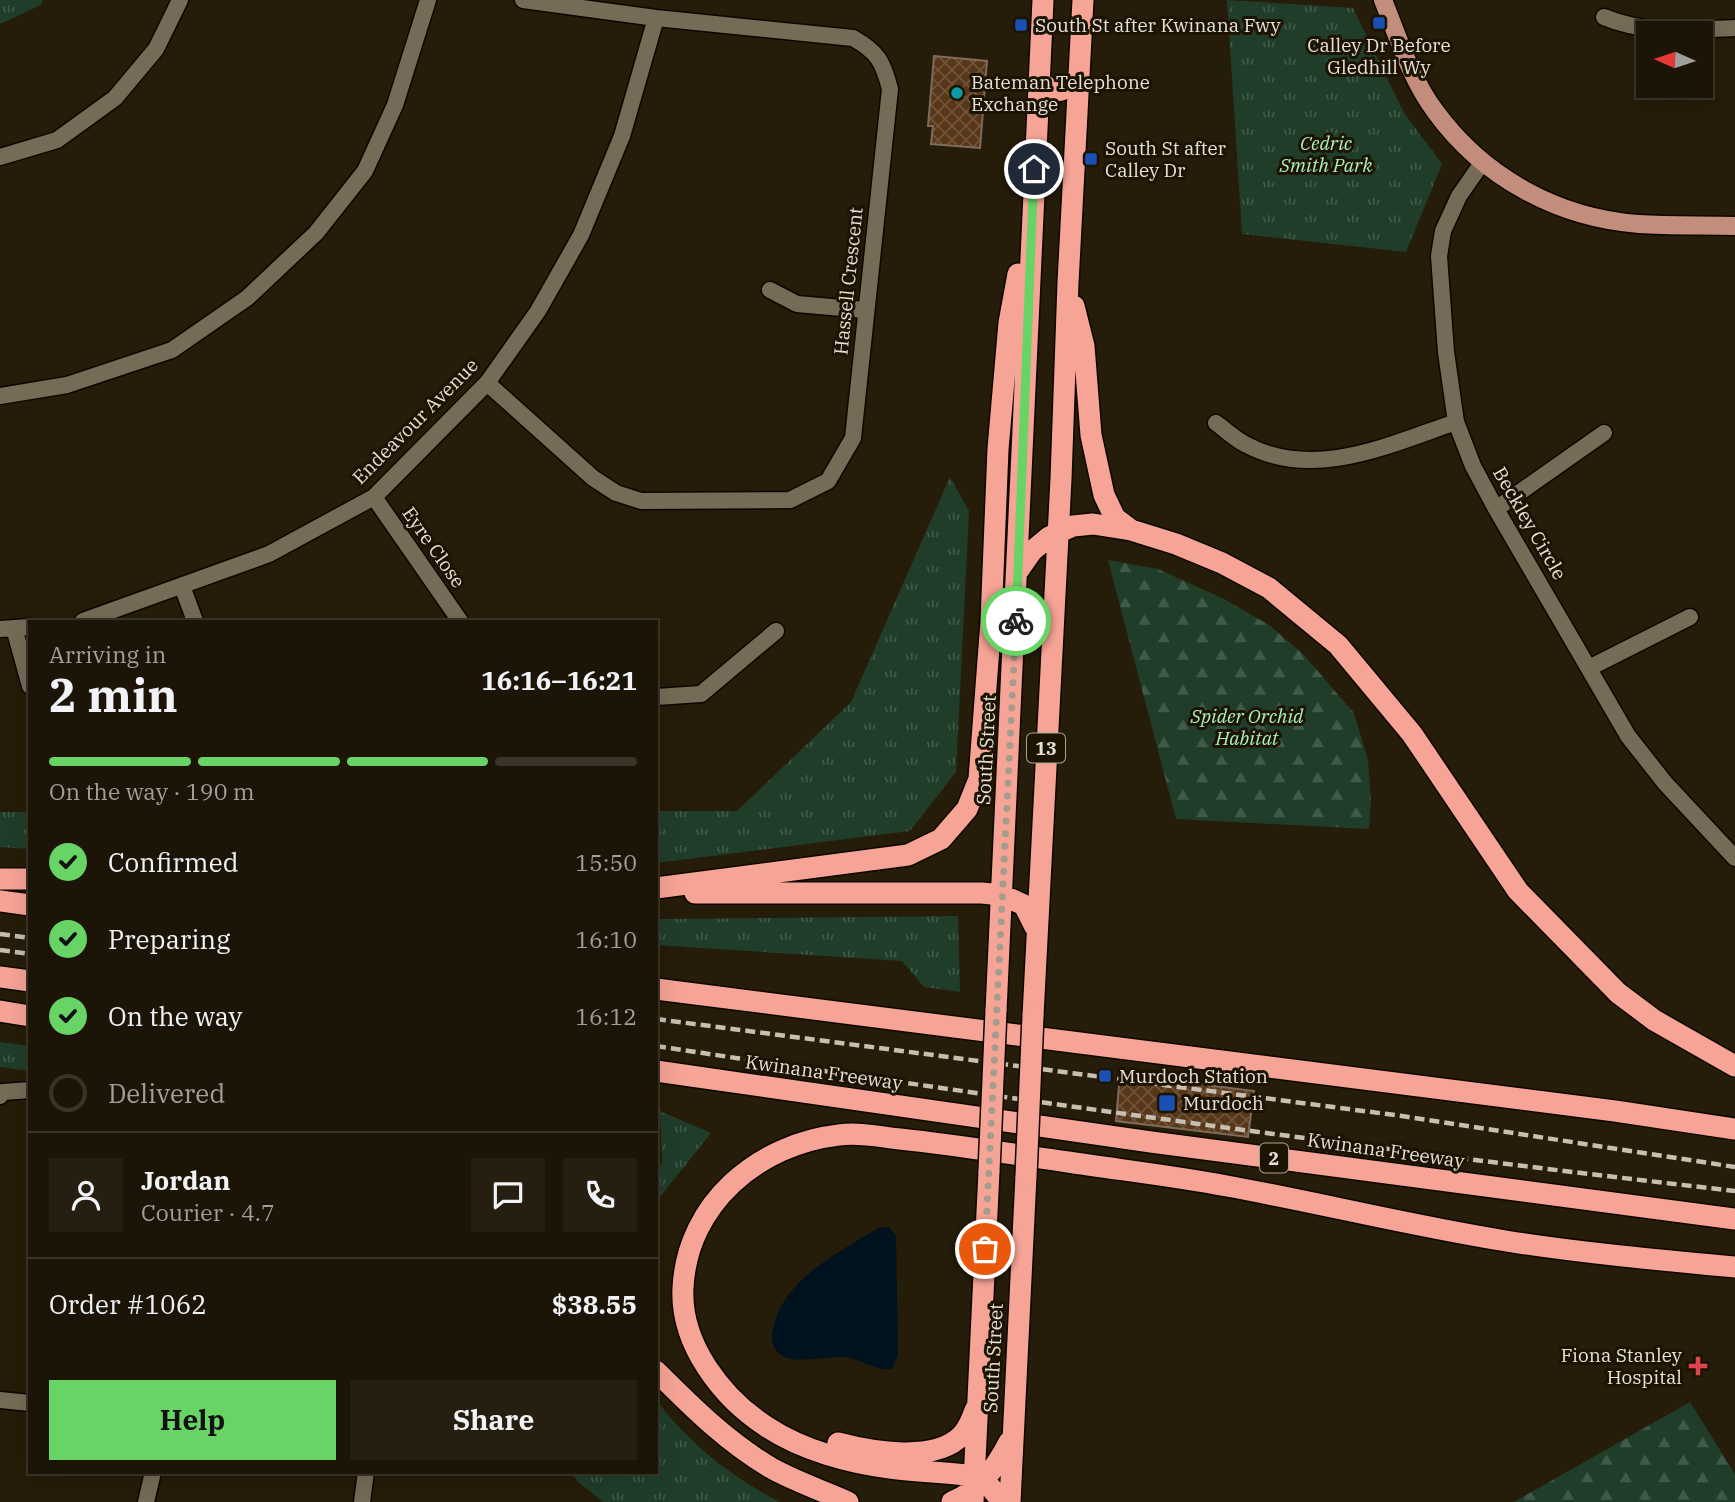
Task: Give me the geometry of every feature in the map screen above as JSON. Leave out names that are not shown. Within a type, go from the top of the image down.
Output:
[{"type":"highway","name":"South Street","points":[[976,1488],[977,1405],[1043,0]]},
{"type":"highway","name":"South Street","points":[[1010,1502],[1083,0]]},
{"type":"highway","points":[[1039,80],[1048,89],[1060,91],[1079,78]]},
{"type":"highway","points":[[658,891],[908,855],[941,839],[967,809],[979,779],[991,621],[998,449],[1010,323],[1033,193]]},
{"type":"highway","points":[[1068,284],[1084,346],[1091,435],[1104,495],[1115,518],[1131,530]]},
{"type":"highway","points":[[1018,571],[1032,551],[1058,532],[1073,526],[1093,524],[1131,530],[1176,544],[1222,563],[1269,588],[1338,645],[1412,734],[1518,891],[1618,993],[1654,1020],[1735,1066]]},
{"type":"highway","points":[[0,878],[28,879]]},
{"type":"highway","points":[[658,891],[1002,895],[1024,905],[1037,932]]},
{"type":"highway","points":[[0,901],[28,905]]},
{"type":"highway","points":[[0,977],[28,981]]},
{"type":"highway","points":[[658,989],[1601,1109],[1735,1129]]},
{"type":"highway","points":[[0,1011],[28,1016]]},
{"type":"highway","name":"Kwinana Freeway","points":[[658,1071],[1165,1144],[1735,1219]]},
{"type":"highway","points":[[1001,1502],[997,1494],[850,1460],[783,1437],[747,1412],[715,1379],[693,1339],[684,1309],[683,1287],[692,1247],[700,1227],[716,1201],[754,1164],[794,1145],[845,1134],[954,1145],[1226,1185],[1419,1226],[1507,1241],[1735,1267]]},
{"type":"highway","points":[[658,1373],[694,1410],[746,1451],[773,1469],[848,1502]]},
{"type":"highway","points":[[747,1412],[798,1432],[846,1445],[896,1453],[945,1447],[961,1435],[977,1405]]},
{"type":"highway","points":[[952,1502],[976,1488],[996,1467],[1012,1435]]},
{"type":"main road","points":[[1383,0],[1410,68],[1434,110],[1482,163],[1542,200],[1574,212],[1637,224],[1735,226]]},
{"type":"street","points":[[0,157],[57,140],[115,98],[156,49],[180,0]]},
{"type":"street","points":[[0,396],[66,385],[172,349],[247,298],[316,233],[365,171],[395,105],[428,0]]},
{"type":"street","name":"Hassell Crescent","points":[[487,383],[593,478],[616,492],[641,501],[790,500],[828,481],[853,438],[890,89],[880,58],[853,38],[656,18],[523,0]]},
{"type":"street","points":[[1604,17],[1627,27],[1660,30],[1735,28]]},
{"type":"street","name":"Endeavour Avenue","points":[[86,620],[269,554],[373,496],[487,383],[538,311],[581,235],[622,136],[656,18]]},
{"type":"street","name":"Beckley Circle","points":[[1482,163],[1459,196],[1443,231],[1439,256],[1446,352],[1456,422],[1473,466],[1496,509],[1628,736],[1665,783],[1735,858]]},
{"type":"street","points":[[770,290],[797,304],[865,310]]},
{"type":"street","points":[[1216,423],[1246,445],[1272,455],[1307,461],[1375,450],[1456,422]]},
{"type":"street","points":[[1496,509],[1604,433]]},
{"type":"street","name":"Eyre Close","points":[[373,496],[459,620]]},
{"type":"street","points":[[182,586],[195,620]]},
{"type":"street","points":[[1589,668],[1690,617]]},
{"type":"street","points":[[15,628],[28,678]]},
{"type":"street","points":[[658,697],[701,694],[776,632]]},
{"type":"street","points":[[0,1096],[2,1093],[28,1090]]},
{"type":"street","points":[[0,1400],[28,1403]]},
{"type":"street","points":[[146,1502],[153,1474]]},
{"type":"street","points":[[362,1502],[366,1474]]},
{"type":"green space","points":[[0,0],[43,0],[41,5],[0,24]]},
{"type":"green space","name":"Cedric Smith Park","points":[[1227,0],[1353,8],[1404,113],[1442,164],[1406,252],[1242,234]]},
{"type":"green space","points":[[950,477],[969,511],[956,772],[910,831],[658,863],[658,811],[737,811],[851,702]]},
{"type":"green space","name":"Spider Orchid Habitat","points":[[1108,560],[1158,569],[1224,599],[1269,625],[1303,654],[1354,713],[1368,760],[1371,800],[1369,829],[1176,819]]},
{"type":"green space","points":[[0,812],[28,812],[28,849],[0,847]]},
{"type":"green space","points":[[958,916],[960,992],[924,987],[902,961],[658,945],[658,919]]},
{"type":"green space","points":[[0,1042],[28,1046],[28,1071],[0,1067]]},
{"type":"green space","points":[[660,1111],[711,1133],[658,1199],[658,1168],[662,1162]]},
{"type":"green space","points":[[658,1402],[712,1458],[745,1482],[780,1502],[603,1502],[577,1481],[573,1474],[658,1474]]},
{"type":"green space","points":[[1690,1402],[1735,1474],[1735,1502],[1514,1502]]},
{"type":"water","points":[[889,1227],[896,1236],[898,1355],[892,1369],[879,1368],[847,1357],[799,1360],[787,1358],[777,1352],[772,1334],[777,1315],[798,1284],[845,1248],[878,1228]]},
{"type":"building","name":"Bateman Telephone Exchange","points":[[934,56],[987,61],[980,148],[931,144],[933,126],[928,126]]},
{"type":"building","points":[[1120,1074],[1254,1091],[1248,1137],[1116,1121]]},
{"type":"railway","points":[[0,934],[28,938]]},
{"type":"railway","points":[[0,950],[28,954]]},
{"type":"railway","points":[[658,1019],[1402,1116],[1735,1167]]},
{"type":"railway","points":[[658,1046],[1195,1123],[1735,1191]]},
{"type":"way so far","points":[[985,1249],[1016,621]]},
{"type":"place","name":"Calley Dr Before Gledhill Wy","points":[[1379,23]]},
{"type":"place","name":"South St after Kwinana Fwy","points":[[1021,25]]},
{"type":"place","name":"Bateman Telephone Exchange","points":[[957,93]]},
{"type":"place","name":"South St after Calley Dr","points":[[1091,159]]},
{"type":"place","name":"Murdoch Station","points":[[1105,1076]]},
{"type":"place","name":"Murdoch","points":[[1167,1103]]},
{"type":"place","name":"Fiona Stanley Hospital","points":[[1698,1366]]},
{"type":"route","points":[[1016,621],[1034,169]]}]
